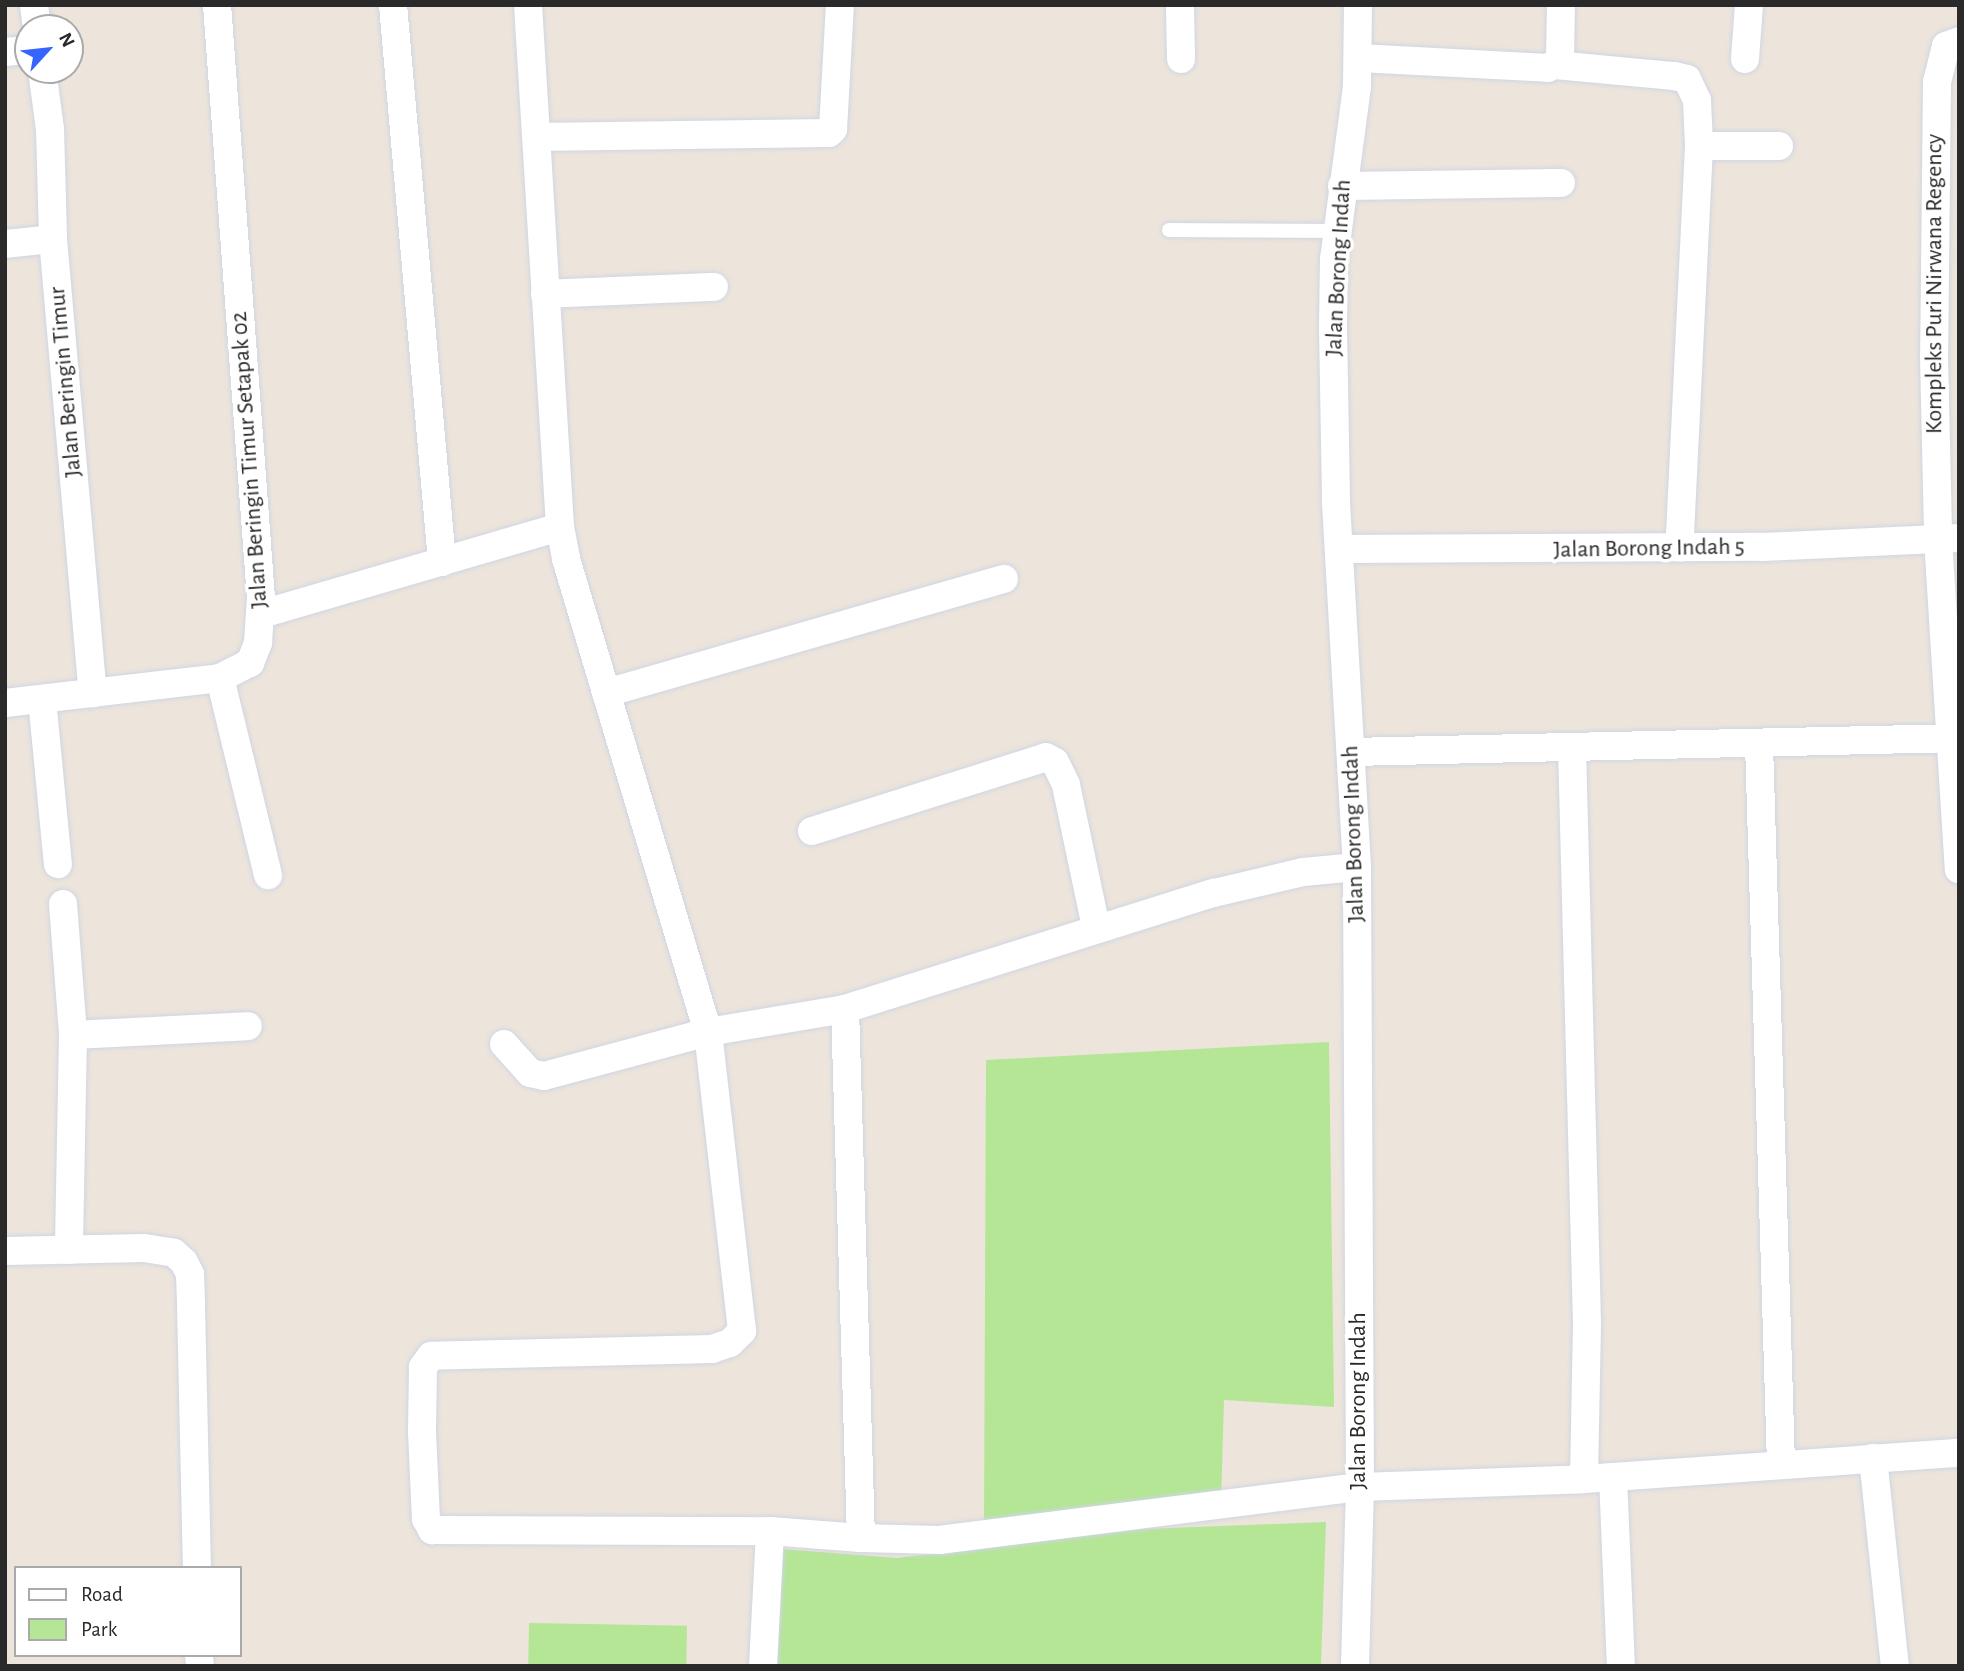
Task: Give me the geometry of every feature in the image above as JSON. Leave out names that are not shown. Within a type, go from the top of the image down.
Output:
[{"type":"street","name":"Jalan Beringin Timur Setapak 02","points":[[5,703],[220,678],[250,663],[262,614],[217,5]]},
{"type":"street","points":[[393,5],[442,562]]},
{"type":"street","points":[[528,5],[560,527],[606,693],[708,1032],[742,1331],[730,1343],[712,1349],[430,1356],[424,1367],[426,1519],[432,1530],[769,1531],[861,1538],[939,1540],[1360,1487],[1613,1478],[1959,1453]]},
{"type":"street","points":[[536,137],[829,134],[833,130],[840,5]]},
{"type":"street","points":[[1180,5],[1181,59]]},
{"type":"street","name":"Jalan Borong Indah","points":[[1355,1666],[1360,1487],[1357,867],[1339,549],[1333,328],[1337,231],[1359,58],[1358,5]]},
{"type":"street","points":[[1555,65],[1560,60],[1561,5]]},
{"type":"street","points":[[1745,59],[1749,5]]},
{"type":"street","name":"Kompleks Puri Nirwana Regency","points":[[1948,538],[1934,356],[1937,82],[1939,59],[1945,46],[1959,41]]},
{"type":"street","points":[[1359,58],[1555,65],[1687,79],[1697,100],[1699,146],[1679,548]]},
{"type":"street","name":"Jalan Beringin Timur","points":[[44,84],[50,129],[53,239],[93,693]]},
{"type":"street","points":[[1699,146],[1779,146]]},
{"type":"street","points":[[1342,186],[1561,183]]},
{"type":"street","points":[[5,244],[53,239]]},
{"type":"street","points":[[545,294],[714,287]]},
{"type":"street","points":[[262,614],[560,527]]},
{"type":"street","points":[[1948,538],[1959,869]]},
{"type":"street","name":"Jalan Borong Indah 5","points":[[1339,549],[1679,548],[1948,538]]},
{"type":"street","points":[[606,693],[1004,579]]},
{"type":"street","points":[[220,678],[268,876]]},
{"type":"street","points":[[42,699],[58,863]]},
{"type":"street","points":[[1351,752],[1956,738]]},
{"type":"street","points":[[1759,744],[1781,1464]]},
{"type":"street","points":[[1572,747],[1587,1323],[1584,1479]]},
{"type":"street","points":[[811,831],[1046,757],[1055,762],[1066,785],[1097,927]]},
{"type":"street","points":[[504,1044],[530,1073],[544,1076],[708,1032],[845,1009],[1097,927],[1303,872],[1357,867]]},
{"type":"street","points":[[63,904],[73,1035],[69,1250]]},
{"type":"street","points":[[845,1009],[861,1538]]},
{"type":"street","points":[[73,1035],[248,1026]]},
{"type":"street","points":[[5,1251],[159,1250],[174,1253],[190,1274],[197,1566]]},
{"type":"street","points":[[1873,1458],[1895,1666]]},
{"type":"street","points":[[1613,1478],[1621,1666]]},
{"type":"street","points":[[763,1666],[769,1531]]},
{"type":"lane","points":[[1169,230],[1337,231]]},
{"type":"green space","points":[[1329,1042],[1334,1407],[1224,1400],[1221,1503],[984,1527],[986,1060]]},
{"type":"green space","points":[[1326,1522],[1321,1666],[776,1666],[782,1549],[897,1558],[1143,1529]]},
{"type":"green space","points":[[529,1623],[687,1626],[686,1666],[528,1666]]}]
